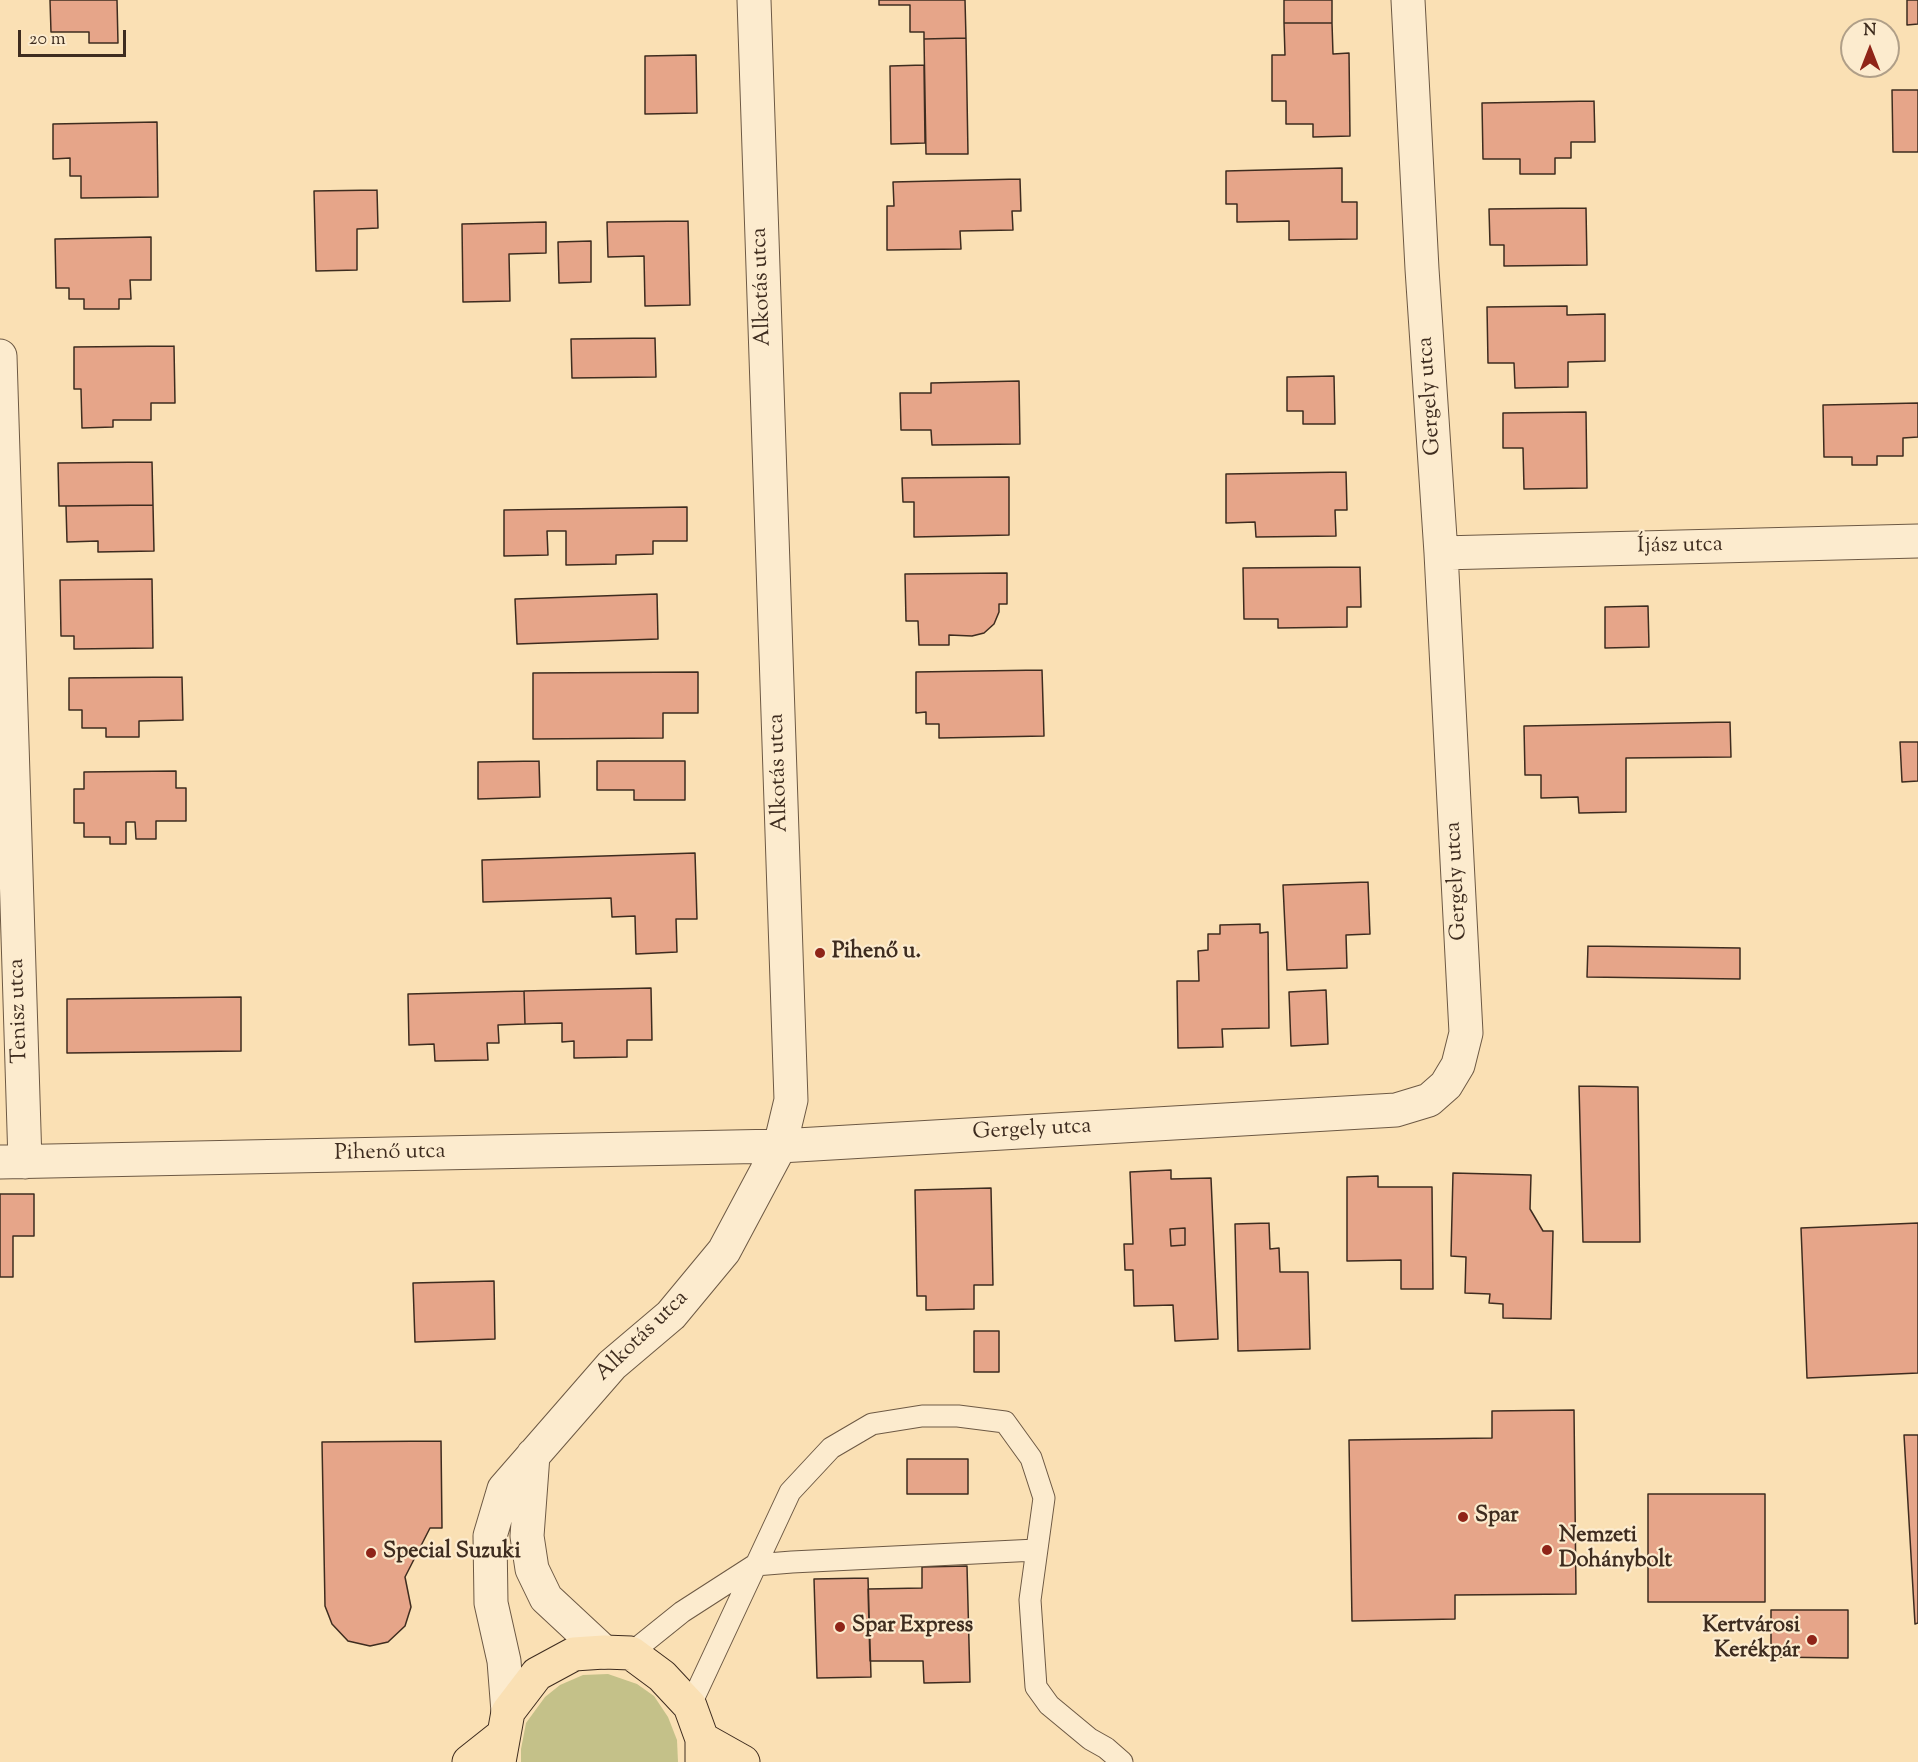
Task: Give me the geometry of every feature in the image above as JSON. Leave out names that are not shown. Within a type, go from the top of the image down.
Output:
[{"type":"main road","points":[[469,1762],[503,1736],[537,1674],[574,1654],[618,1652],[662,1676],[690,1706],[702,1751],[743,1762]]},
{"type":"street","name":"Alkotás utca","points":[[503,1736],[504,1661],[491,1603],[490,1536],[504,1489],[612,1365],[671,1316],[724,1251],[780,1146],[791,1100],[754,0]]},
{"type":"street","name":"Gergely utca","points":[[780,1146],[1396,1110],[1429,1100],[1446,1085],[1458,1065],[1466,1033],[1441,553],[1422,269],[1408,0]]},
{"type":"street","name":"Tenisz utca","points":[[0,356],[12,1162]]},
{"type":"street","name":"Íjász utca","points":[[1441,553],[1918,541]]},
{"type":"street","name":"Pihenő utca","points":[[12,1162],[780,1146]]},
{"type":"street","points":[[533,1455],[527,1536],[532,1569],[546,1598],[618,1652]]},
{"type":"lane","points":[[690,1706],[790,1492],[831,1448],[872,1424],[922,1416],[958,1416],[1005,1422],[1031,1458],[1044,1498],[1030,1600],[1036,1687],[1049,1705],[1122,1762]]},
{"type":"lane","points":[[618,1652],[755,1565],[1036,1550]]},
{"type":"shaded area","points":[[608,1674],[637,1684],[654,1696],[668,1717],[677,1740],[678,1762],[521,1762],[526,1723],[545,1697],[560,1685],[583,1675]]},
{"type":"building","points":[[50,0],[117,0],[118,43],[89,43],[89,32],[51,32]]},
{"type":"building","points":[[879,0],[965,0],[966,38],[924,39],[924,32],[910,32],[910,5],[879,5]]},
{"type":"building","points":[[1284,0],[1332,0],[1332,23],[1284,23]]},
{"type":"building","points":[[1907,0],[1918,0],[1918,24],[1907,25]]},
{"type":"building","points":[[1284,23],[1332,23],[1333,54],[1349,53],[1350,136],[1313,137],[1313,124],[1286,124],[1286,101],[1272,101],[1272,55],[1285,55]]},
{"type":"building","points":[[966,38],[968,154],[926,154],[924,39]]},
{"type":"building","points":[[696,55],[697,113],[645,114],[645,56]]},
{"type":"building","points":[[924,65],[925,143],[891,144],[890,66]]},
{"type":"building","points":[[1892,90],[1918,90],[1918,152],[1893,152]]},
{"type":"building","points":[[1594,101],[1595,142],[1571,142],[1571,158],[1555,158],[1555,174],[1520,174],[1520,159],[1483,159],[1482,103]]},
{"type":"building","points":[[157,122],[158,197],[81,198],[81,176],[70,176],[70,158],[53,159],[53,124]]},
{"type":"building","points":[[1342,168],[1342,202],[1357,202],[1357,239],[1289,240],[1289,221],[1237,222],[1237,204],[1226,204],[1226,171]]},
{"type":"building","points":[[1020,179],[1021,211],[1012,211],[1013,230],[960,231],[961,249],[887,250],[887,206],[894,206],[893,182]]},
{"type":"building","points":[[377,190],[378,228],[357,229],[357,270],[316,271],[314,191]]},
{"type":"building","points":[[1586,208],[1587,265],[1504,266],[1504,245],[1490,245],[1489,209]]},
{"type":"building","points":[[688,221],[690,305],[645,306],[644,256],[608,257],[607,222]]},
{"type":"building","points":[[546,222],[546,253],[509,254],[510,301],[463,302],[462,224]]},
{"type":"building","points":[[151,237],[151,280],[130,280],[131,299],[119,299],[119,309],[84,309],[84,299],[69,299],[69,288],[56,288],[55,239]]},
{"type":"building","points":[[591,241],[591,282],[559,283],[558,242]]},
{"type":"building","points":[[1567,306],[1567,315],[1605,314],[1605,361],[1568,362],[1568,387],[1515,388],[1514,363],[1488,363],[1487,307]]},
{"type":"building","points":[[655,338],[656,377],[572,378],[571,339]]},
{"type":"building","points":[[174,346],[175,403],[151,403],[151,420],[113,420],[113,427],[82,428],[81,389],[74,389],[74,347]]},
{"type":"building","points":[[1334,376],[1335,424],[1303,424],[1303,411],[1287,411],[1287,377]]},
{"type":"building","points":[[1019,381],[1020,444],[932,445],[931,430],[901,430],[900,393],[931,393],[931,383]]},
{"type":"building","points":[[1918,403],[1918,437],[1903,438],[1903,456],[1877,456],[1877,465],[1852,465],[1852,457],[1824,457],[1823,405]]},
{"type":"building","points":[[1586,412],[1587,488],[1524,489],[1523,448],[1503,448],[1503,413]]},
{"type":"building","points":[[152,462],[153,505],[59,506],[58,463]]},
{"type":"building","points":[[1346,472],[1347,510],[1335,510],[1336,536],[1256,537],[1255,522],[1226,523],[1226,474]]},
{"type":"building","points":[[1009,477],[1009,535],[914,537],[914,502],[903,502],[902,478]]},
{"type":"building","points":[[153,505],[154,551],[98,552],[98,541],[67,542],[66,506]]},
{"type":"building","points":[[687,507],[687,541],[653,541],[653,554],[616,555],[616,564],[566,565],[566,531],[547,531],[548,555],[504,556],[504,510]]},
{"type":"building","points":[[1360,567],[1361,607],[1347,607],[1347,627],[1278,628],[1278,619],[1244,619],[1243,568]]},
{"type":"building","points":[[1007,573],[1007,604],[999,604],[999,612],[994,624],[984,633],[972,636],[949,635],[949,645],[919,645],[918,621],[906,621],[905,574]]},
{"type":"building","points":[[152,579],[153,648],[74,649],[74,636],[61,636],[60,580]]},
{"type":"building","points":[[657,594],[658,639],[517,644],[515,599]]},
{"type":"building","points":[[1648,606],[1649,647],[1605,648],[1605,607]]},
{"type":"building","points":[[1042,670],[1044,736],[939,738],[939,724],[926,724],[926,712],[916,713],[916,672]]},
{"type":"building","points":[[698,672],[698,713],[663,713],[663,738],[533,739],[533,673]]},
{"type":"building","points":[[182,677],[183,720],[139,721],[139,737],[106,737],[106,728],[82,728],[82,710],[69,710],[69,678]]},
{"type":"building","points":[[1730,722],[1731,757],[1626,758],[1626,812],[1579,813],[1578,797],[1541,798],[1541,775],[1525,775],[1524,726]]},
{"type":"building","points":[[1900,742],[1918,742],[1918,781],[1902,782]]},
{"type":"building","points":[[539,761],[540,797],[478,799],[478,762]]},
{"type":"building","points":[[597,761],[685,761],[685,800],[634,800],[634,790],[597,790]]},
{"type":"building","points":[[176,771],[176,788],[186,788],[186,821],[156,821],[156,839],[136,839],[135,822],[126,822],[126,844],[110,844],[110,837],[84,837],[84,823],[74,823],[74,789],[84,789],[84,772]]},
{"type":"building","points":[[695,853],[697,919],[676,919],[677,952],[636,954],[635,916],[612,917],[611,898],[483,902],[482,860]]},
{"type":"building","points":[[1368,882],[1370,934],[1346,935],[1347,968],[1287,970],[1283,885]]},
{"type":"building","points":[[1260,924],[1260,933],[1268,932],[1269,1028],[1222,1029],[1223,1047],[1178,1048],[1177,981],[1199,981],[1198,951],[1208,950],[1208,934],[1220,934],[1220,925]]},
{"type":"building","points":[[1588,946],[1740,948],[1740,979],[1587,977]]},
{"type":"building","points":[[651,988],[652,1040],[627,1040],[627,1057],[574,1058],[574,1041],[562,1042],[562,1023],[525,1024],[524,991]]},
{"type":"building","points":[[1326,990],[1328,1044],[1291,1046],[1289,992]]},
{"type":"building","points":[[524,991],[525,1024],[498,1025],[499,1043],[487,1043],[488,1060],[435,1061],[434,1044],[409,1045],[408,994]]},
{"type":"building","points":[[241,997],[241,1051],[67,1053],[67,999]]},
{"type":"building","points":[[1579,1086],[1638,1087],[1640,1242],[1583,1242]]},
{"type":"building","points":[[1171,1170],[1171,1179],[1211,1178],[1218,1339],[1175,1341],[1173,1305],[1134,1306],[1133,1270],[1125,1270],[1124,1244],[1133,1244],[1130,1172]],"holes":[[[1185,1228],[1185,1245],[1171,1246],[1170,1229]]]},
{"type":"building","points":[[1453,1173],[1531,1175],[1530,1209],[1543,1231],[1553,1231],[1551,1319],[1503,1318],[1503,1304],[1489,1303],[1490,1294],[1465,1293],[1466,1257],[1451,1256]]},
{"type":"building","points":[[1378,1176],[1378,1187],[1432,1187],[1433,1289],[1401,1289],[1401,1260],[1347,1261],[1347,1177]]},
{"type":"building","points":[[991,1188],[993,1285],[974,1285],[974,1309],[926,1310],[926,1296],[917,1296],[915,1190]]},
{"type":"building","points":[[0,1194],[34,1194],[34,1236],[13,1236],[13,1277],[0,1277]]},
{"type":"building","points":[[1269,1223],[1270,1249],[1279,1248],[1280,1272],[1308,1272],[1310,1349],[1238,1351],[1235,1224]]},
{"type":"building","points":[[1918,1223],[1918,1373],[1807,1378],[1801,1228]]},
{"type":"building","points":[[1185,1228],[1185,1245],[1171,1246],[1170,1229]]},
{"type":"building","points":[[494,1281],[495,1339],[415,1342],[413,1283]]},
{"type":"building","points":[[974,1331],[999,1331],[999,1372],[974,1372]]},
{"type":"building","name":"Spar","points":[[1574,1410],[1576,1594],[1455,1595],[1455,1619],[1352,1621],[1349,1440],[1492,1438],[1492,1411]]},
{"type":"building","points":[[1904,1435],[1918,1435],[1918,1623],[1915,1624]]},
{"type":"building","name":"Special Suzuki","points":[[441,1441],[442,1528],[430,1528],[405,1577],[411,1607],[405,1626],[388,1642],[370,1646],[348,1641],[332,1624],[325,1606],[322,1442]]},
{"type":"building","points":[[907,1459],[968,1459],[968,1494],[907,1494]]},
{"type":"building","points":[[1648,1494],[1765,1494],[1765,1602],[1648,1602]]},
{"type":"building","points":[[967,1566],[970,1682],[924,1683],[923,1661],[870,1661],[868,1589],[922,1588],[922,1567]]},
{"type":"building","points":[[868,1578],[871,1677],[817,1678],[814,1579]]},
{"type":"building","points":[[1771,1610],[1848,1610],[1848,1658],[1771,1657]]},
{"type":"place","name":"Pihenő u.","points":[[820,953]]},
{"type":"place","name":"Spar","points":[[1463,1517]]},
{"type":"place","name":"Nemzeti Dohánybolt","points":[[1547,1550]]},
{"type":"place","name":"Special Suzuki","points":[[371,1553]]},
{"type":"place","name":"Spar Express","points":[[840,1627]]},
{"type":"place","name":"Kertvárosi Kerékpár","points":[[1812,1640]]}]
